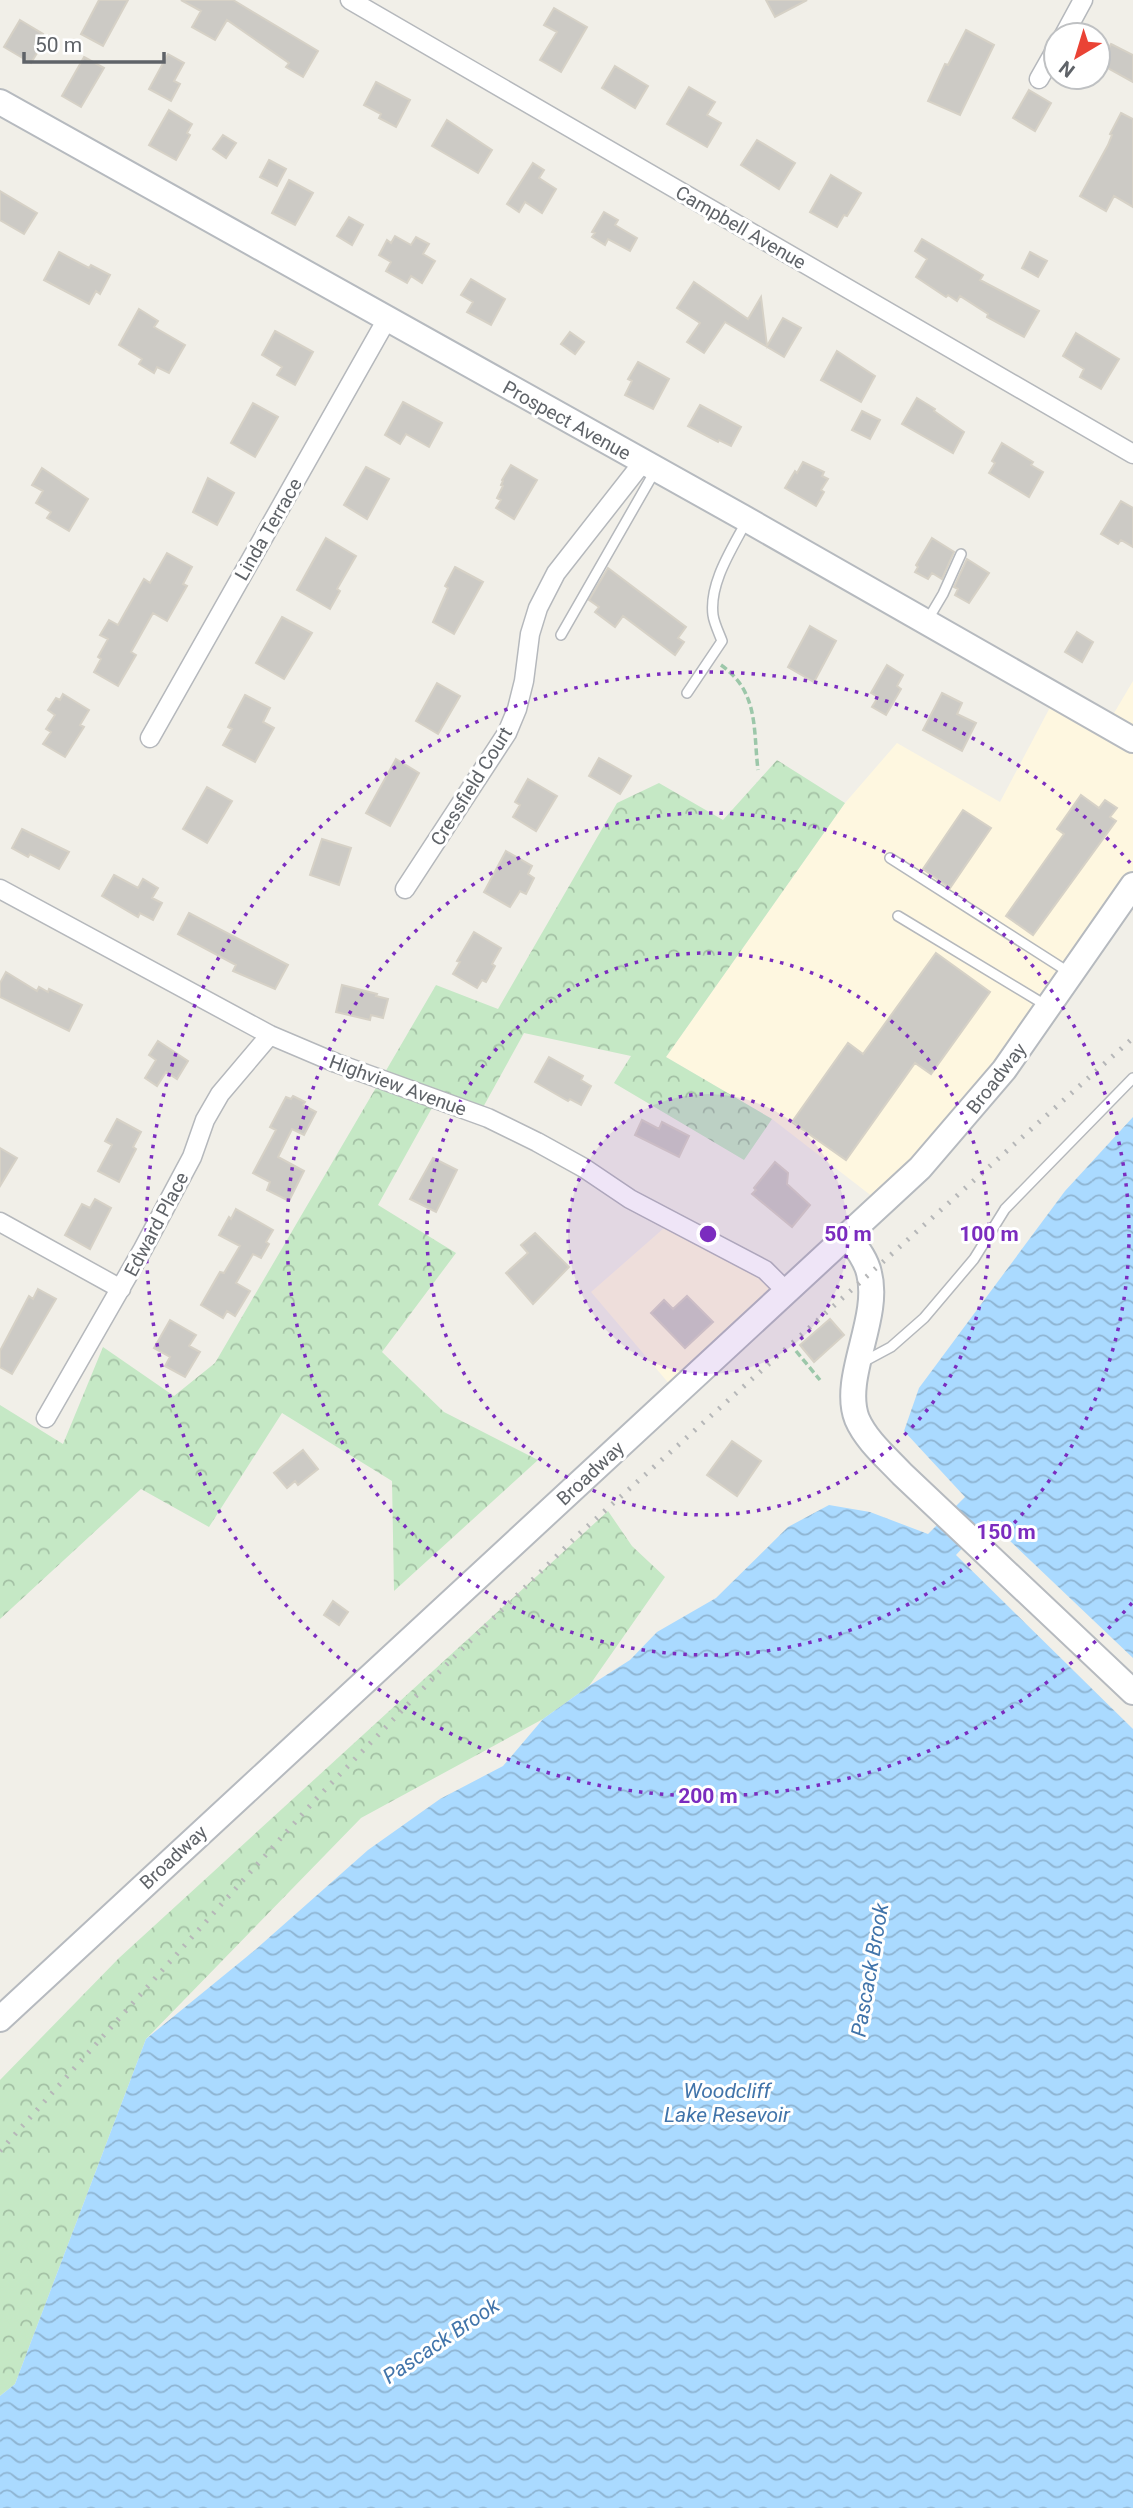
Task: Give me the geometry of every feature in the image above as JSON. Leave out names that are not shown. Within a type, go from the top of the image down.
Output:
[{"type":"main road","name":"Prospect Avenue","points":[[0,102],[747,520],[1133,740]]},
{"type":"main road","name":"Broadway","points":[[0,2019],[919,1168],[1004,1070],[1133,885]]},
{"type":"main road","points":[[848,1236],[861,1254],[869,1273],[871,1292],[854,1396],[858,1421],[881,1452],[1133,1692]]},
{"type":"street","name":"Campbell Avenue","points":[[350,0],[1133,454]]},
{"type":"street","points":[[1072,21],[1083,0]]},
{"type":"street","points":[[1039,79],[1042,74]]},
{"type":"street","name":"Linda Terrace","points":[[150,738],[387,320]]},
{"type":"street","name":"Cressfield Court","points":[[405,889],[507,733],[524,681],[530,634],[538,608],[556,573],[650,466]]},
{"type":"street","name":"Highview Avenue","points":[[0,889],[270,1035],[336,1063],[479,1114],[537,1142],[584,1168],[630,1199],[765,1270],[787,1292]]},
{"type":"street","name":"Edward Place","points":[[46,1418],[121,1289],[192,1157],[210,1111],[220,1094],[270,1035]]},
{"type":"street","points":[[0,1222],[121,1289]]},
{"type":"lane","points":[[561,635],[650,466]]},
{"type":"lane","points":[[687,693],[722,641],[713,615],[719,578],[747,520]]},
{"type":"lane","points":[[927,622],[961,554]]},
{"type":"lane","points":[[890,858],[1072,974]]},
{"type":"lane","points":[[898,916],[1049,1007]]},
{"type":"lane","points":[[859,1364],[891,1347],[924,1318],[974,1259],[1005,1209],[1133,1078]]},
{"type":"path","points":[[711,658],[735,675],[750,699],[758,770]]},
{"type":"path","points":[[796,1351],[820,1380]]},
{"type":"shaded area","points":[[1133,681],[1133,885],[1054,1000],[882,1204],[772,1119],[666,1057],[845,803],[897,743],[1000,802],[1056,696],[1107,725]]},
{"type":"shaded area","points":[[672,1221],[787,1292],[677,1393],[591,1292]]},
{"type":"green space","points":[[777,760],[845,803],[666,1057],[772,1119],[744,1160],[614,1083],[631,1056],[524,1033],[476,1120],[438,1097],[378,1205],[456,1253],[382,1352],[444,1412],[538,1460],[394,1591],[392,1481],[282,1413],[209,1527],[141,1489],[0,1619],[0,1405],[63,1444],[103,1347],[174,1396],[215,1363],[436,985],[498,1009],[617,803],[659,783],[723,820]]},
{"type":"green space","points":[[608,1511],[632,1546],[665,1577],[589,1686],[543,1719],[361,1818],[146,2039],[15,2384],[0,2396],[0,2080],[119,1958]]},
{"type":"water","name":"Woodcliff Lake Resevoir","points":[[1133,1117],[1133,1658],[988,1520],[956,1555],[1133,1729],[1133,2508],[0,2508],[0,2396],[15,2384],[146,2039],[255,1950],[368,1850],[440,1799],[503,1766],[543,1719],[630,1660],[657,1632],[716,1598],[788,1527],[829,1505],[870,1512],[928,1534],[965,1497],[904,1431],[919,1388],[1065,1191]]},
{"type":"building","points":[[99,0],[128,0],[103,46],[81,34]]},
{"type":"building","points":[[181,0],[233,0],[318,51],[303,77],[286,67],[289,63],[227,20],[215,40],[192,27],[201,11]]},
{"type":"building","points":[[766,0],[807,0],[775,17]]},
{"type":"building","points":[[554,8],[587,27],[561,72],[540,60],[557,32],[544,25]]},
{"type":"building","points":[[20,20],[43,34],[41,38],[45,40],[31,63],[4,47]]},
{"type":"building","points":[[966,30],[994,45],[960,115],[928,101],[945,64],[948,65]]},
{"type":"building","points":[[1112,44],[1133,55],[1133,82],[1112,70]]},
{"type":"building","points":[[168,54],[184,63],[174,81],[180,84],[171,101],[149,89]]},
{"type":"building","points":[[84,57],[104,68],[81,107],[62,96]]},
{"type":"building","points":[[615,66],[648,86],[635,108],[602,88]]},
{"type":"building","points":[[376,82],[410,100],[396,127],[379,118],[381,114],[364,105]]},
{"type":"building","points":[[689,87],[715,102],[707,115],[721,123],[707,147],[667,124]]},
{"type":"building","points":[[1029,90],[1051,103],[1035,131],[1013,118]]},
{"type":"building","points":[[169,110],[192,124],[187,133],[190,135],[176,160],[149,145]]},
{"type":"building","points":[[1121,113],[1133,119],[1133,207],[1114,196],[1106,211],[1080,196],[1108,145],[1112,135],[1110,134]]},
{"type":"building","points":[[447,120],[492,150],[478,173],[432,146]]},
{"type":"building","points":[[223,135],[236,143],[226,158],[213,149]]},
{"type":"building","points":[[757,140],[795,163],[779,189],[741,165]]},
{"type":"building","points":[[269,160],[286,169],[277,186],[260,177]]},
{"type":"building","points":[[533,163],[544,170],[539,178],[556,189],[542,213],[525,202],[519,212],[507,204]]},
{"type":"building","points":[[831,175],[861,193],[837,227],[810,212]]},
{"type":"building","points":[[289,180],[313,193],[295,225],[272,213]]},
{"type":"building","points":[[0,191],[37,213],[24,234],[0,220]]},
{"type":"building","points":[[604,212],[618,220],[615,225],[637,238],[630,251],[608,239],[605,245],[592,237],[595,233],[592,232]]},
{"type":"building","points":[[349,217],[363,225],[352,245],[337,236]]},
{"type":"building","points":[[395,236],[411,245],[416,237],[429,244],[423,254],[435,261],[422,283],[411,276],[407,283],[386,271],[391,262],[379,255],[387,240],[391,243]]},
{"type":"building","points":[[922,239],[983,275],[980,280],[1039,311],[1024,337],[987,317],[988,314],[960,296],[957,301],[948,295],[946,297],[916,277],[927,259],[915,251]]},
{"type":"building","points":[[59,252],[89,268],[91,265],[110,275],[100,294],[96,291],[89,304],[44,280]]},
{"type":"building","points":[[1030,252],[1047,261],[1038,277],[1022,268]]},
{"type":"building","points":[[471,279],[505,299],[491,325],[467,312],[473,302],[461,295]]},
{"type":"building","points":[[694,282],[748,319],[761,297],[767,346],[783,318],[801,328],[784,357],[725,322],[704,353],[687,342],[700,323],[677,308]]},
{"type":"building","points":[[139,309],[158,321],[154,327],[185,345],[169,373],[157,367],[154,373],[139,364],[142,359],[119,345]]},
{"type":"building","points":[[275,331],[313,352],[295,385],[277,375],[282,367],[262,355]]},
{"type":"building","points":[[570,332],[584,342],[575,354],[561,344]]},
{"type":"building","points":[[1076,333],[1119,359],[1101,389],[1080,377],[1084,369],[1063,356]]},
{"type":"building","points":[[837,351],[875,376],[861,402],[821,380]]},
{"type":"building","points":[[638,362],[669,379],[653,409],[625,395],[632,381],[628,379]]},
{"type":"building","points":[[917,398],[964,432],[953,453],[902,424]]},
{"type":"building","points":[[403,402],[442,423],[429,447],[406,434],[400,444],[385,435]]},
{"type":"building","points":[[253,403],[278,417],[255,457],[231,443]]},
{"type":"building","points":[[700,405],[741,427],[731,446],[688,426]]},
{"type":"building","points":[[862,411],[880,420],[870,439],[852,430]]},
{"type":"building","points":[[1002,443],[1033,462],[1031,465],[1043,472],[1029,497],[989,473]]},
{"type":"building","points":[[803,462],[824,472],[822,476],[828,479],[816,506],[785,488]]},
{"type":"building","points":[[511,465],[537,480],[514,519],[496,508],[501,500],[497,498],[503,486],[502,480]]},
{"type":"building","points":[[366,467],[389,479],[367,519],[344,505]]},
{"type":"building","points":[[42,468],[88,499],[69,531],[47,518],[51,512],[36,503],[43,491],[32,485]]},
{"type":"building","points":[[208,478],[234,493],[217,525],[193,512]]},
{"type":"building","points":[[1121,501],[1133,508],[1133,547],[1121,540],[1118,544],[1101,534]]},
{"type":"building","points":[[326,538],[356,556],[337,589],[340,591],[330,609],[297,590]]},
{"type":"building","points":[[932,538],[954,552],[942,579],[932,573],[928,579],[915,572],[918,567],[916,565]]},
{"type":"building","points":[[167,553],[192,567],[183,584],[187,586],[167,621],[153,613],[131,652],[136,655],[118,686],[94,672],[101,659],[98,657],[108,639],[100,635],[109,620],[118,625],[144,579],[150,583]]},
{"type":"building","points":[[967,559],[989,573],[969,603],[955,595],[958,589],[954,587]]},
{"type":"building","points":[[455,567],[483,582],[454,634],[433,622],[448,588],[445,586]]},
{"type":"building","points":[[608,568],[686,627],[678,638],[684,642],[675,655],[623,616],[615,627],[595,612],[599,607],[589,600]]},
{"type":"building","points":[[282,617],[312,633],[284,679],[256,663]]},
{"type":"building","points":[[810,626],[836,641],[814,682],[788,667]]},
{"type":"building","points":[[1077,632],[1093,642],[1082,662],[1065,652]]},
{"type":"building","points":[[887,665],[903,675],[897,686],[901,689],[886,715],[872,707],[878,697],[871,693]]},
{"type":"building","points":[[437,683],[460,696],[438,734],[416,721]]},
{"type":"building","points":[[942,693],[962,703],[957,714],[976,723],[962,751],[923,730]]},
{"type":"building","points":[[63,694],[89,710],[80,725],[84,727],[65,757],[43,744],[51,732],[46,729],[55,715],[48,710],[56,698],[60,700]]},
{"type":"building","points":[[245,695],[270,708],[263,722],[274,728],[255,762],[223,745],[232,729],[228,727]]},
{"type":"building","points":[[599,758],[631,776],[620,794],[589,776]]},
{"type":"building","points":[[396,759],[419,773],[390,826],[366,813]]},
{"type":"building","points":[[528,779],[557,796],[536,831],[513,817],[520,805],[515,802]]},
{"type":"building","points":[[207,787],[232,801],[207,843],[183,829]]},
{"type":"building","points":[[1081,795],[1099,808],[1105,800],[1117,808],[1110,817],[1116,821],[1033,935],[1006,916],[1064,834],[1057,829]]},
{"type":"building","points":[[963,810],[991,828],[950,888],[923,869]]},
{"type":"building","points":[[22,829],[69,852],[59,869],[12,848]]},
{"type":"building","points":[[322,839],[351,848],[339,885],[310,875]]},
{"type":"building","points":[[506,851],[532,866],[528,874],[534,878],[526,894],[520,891],[510,907],[484,892]]},
{"type":"building","points":[[114,875],[138,888],[143,879],[158,888],[152,898],[162,903],[153,920],[140,913],[138,917],[102,896]]},
{"type":"building","points":[[189,913],[288,965],[275,989],[233,971],[236,965],[178,934]]},
{"type":"building","points":[[474,932],[501,948],[486,982],[482,980],[477,988],[453,974],[460,962],[457,961]]},
{"type":"building","points":[[936,953],[990,992],[931,1074],[915,1063],[846,1160],[792,1122],[848,1043],[863,1054]]},
{"type":"building","points":[[6,972],[37,991],[39,987],[48,992],[49,989],[82,1005],[69,1031],[0,997],[0,983]]},
{"type":"building","points":[[342,985],[388,999],[383,1018],[371,1015],[370,1020],[336,1012]]},
{"type":"building","points":[[158,1041],[188,1061],[177,1079],[166,1072],[157,1086],[145,1078],[156,1060],[149,1055]]},
{"type":"building","points":[[549,1057],[583,1076],[581,1080],[591,1086],[581,1105],[570,1099],[568,1101],[535,1082]]},
{"type":"building","points":[[293,1096],[316,1112],[304,1135],[292,1129],[278,1157],[304,1171],[289,1201],[267,1190],[270,1182],[253,1173],[276,1130],[270,1127],[286,1097],[291,1099]]},
{"type":"building","points":[[117,1119],[141,1132],[133,1147],[136,1149],[119,1182],[98,1171],[112,1145],[105,1141]]},
{"type":"building","points":[[642,1120],[659,1129],[662,1122],[689,1136],[679,1157],[635,1135]]},
{"type":"building","points":[[0,1148],[17,1158],[0,1186]]},
{"type":"building","points":[[433,1158],[457,1170],[436,1212],[410,1199]]},
{"type":"building","points":[[775,1162],[788,1173],[787,1184],[810,1205],[792,1227],[752,1194]]},
{"type":"building","points":[[95,1199],[111,1208],[90,1249],[65,1235],[82,1204],[90,1208]]},
{"type":"building","points":[[236,1209],[273,1230],[261,1258],[253,1254],[236,1283],[250,1291],[235,1316],[227,1311],[223,1318],[201,1305],[220,1272],[224,1273],[240,1246],[219,1235]]},
{"type":"building","points":[[535,1233],[569,1267],[533,1304],[506,1273],[528,1253],[521,1245]]},
{"type":"building","points":[[38,1289],[56,1299],[12,1374],[0,1367],[0,1351],[29,1296],[33,1299]]},
{"type":"building","points":[[687,1296],[713,1322],[685,1348],[651,1313],[664,1300],[673,1309]]},
{"type":"building","points":[[830,1319],[844,1335],[814,1362],[800,1345]]},
{"type":"building","points":[[170,1320],[196,1335],[189,1346],[200,1352],[185,1377],[165,1366],[170,1357],[154,1348]]},
{"type":"building","points":[[732,1441],[761,1461],[737,1496],[707,1475]]},
{"type":"building","points":[[303,1450],[318,1469],[298,1485],[295,1481],[287,1488],[274,1473]]},
{"type":"building","points":[[333,1601],[348,1612],[339,1625],[324,1615]]},
{"type":"railway","points":[[0,2151],[316,1799],[448,1663],[580,1533],[1133,1038]]},
{"type":"water label","name":"Pascack Brook","points":[[870,1970]]},
{"type":"water label","name":"Pascack Brook","points":[[441,2341]]}]
